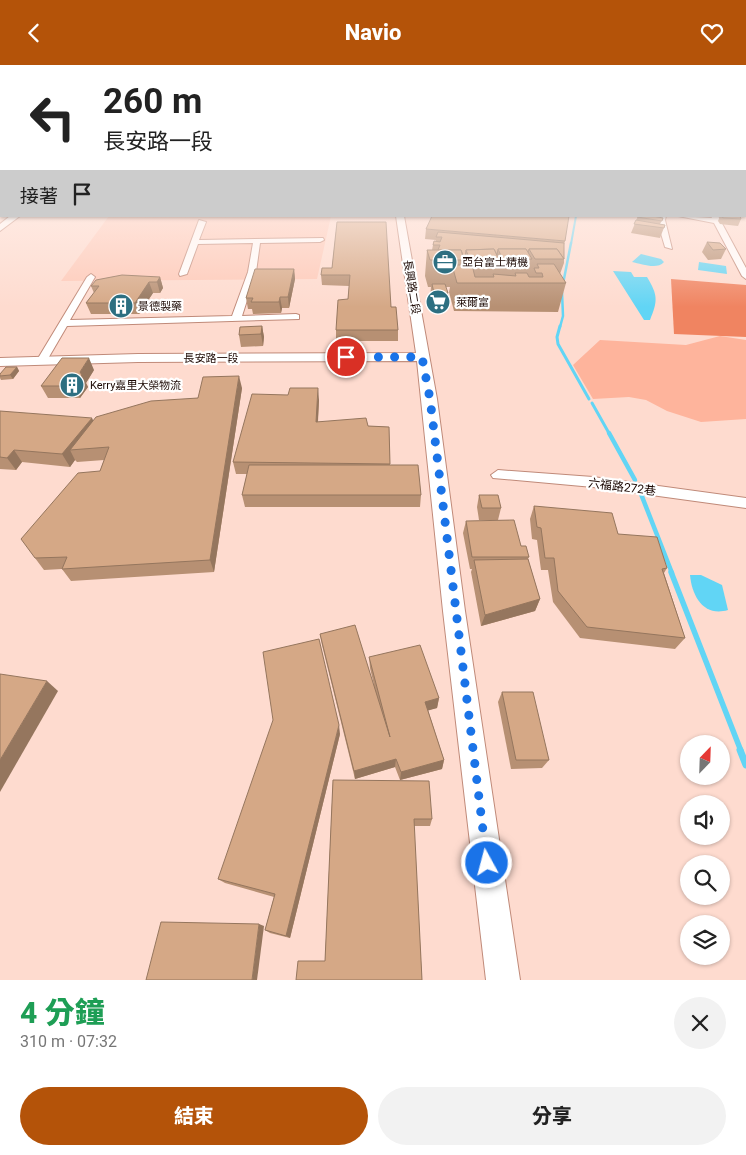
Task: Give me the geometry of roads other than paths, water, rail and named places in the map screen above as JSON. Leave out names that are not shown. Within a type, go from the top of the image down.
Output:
[{"type":"street","points":[[183,274],[202,221]]},
{"type":"street","name":"長興路二段","points":[[401,221],[430,399],[454,611],[503,980]]},
{"type":"street","points":[[662,221],[669,247]]},
{"type":"street","points":[[716,221],[746,276]]},
{"type":"street","points":[[195,243],[320,240]]},
{"type":"street","points":[[236,318],[252,272],[257,241]]},
{"type":"street","points":[[42,360],[91,277]]},
{"type":"street","points":[[64,323],[296,317]]},
{"type":"street","name":"長安路一段","points":[[2,363],[42,360],[422,357]]},
{"type":"street","name":"六福路272巷","points":[[498,475],[592,483],[746,503]]},
{"type":"water","points":[[641,254],[661,259],[664,262],[653,266],[632,262]]},
{"type":"water","points":[[699,262],[726,266],[727,274],[698,270]]},
{"type":"water","points":[[613,271],[631,272],[634,277],[647,277],[656,298],[650,320],[644,320]]},
{"type":"water","points":[[690,575],[701,575],[722,585],[728,610],[712,611],[706,608],[693,591]]},
{"type":"waterway","points":[[571,244],[575,221]]},
{"type":"waterway","points":[[563,284],[571,243]]},
{"type":"waterway","points":[[560,327],[563,316],[562,292]]},
{"type":"waterway","points":[[560,326],[557,337],[558,344],[589,399]]},
{"type":"waterway","points":[[592,403],[610,435]]},
{"type":"waterway","points":[[609,433],[635,480]]},
{"type":"waterway","points":[[641,494],[672,573]]},
{"type":"waterway","points":[[671,572],[741,751]]},
{"type":"waterway","points":[[740,750],[746,765]]},
{"type":"place","name":"亞台富士精機","points":[[445,262]]},
{"type":"place","name":"萊爾富","points":[[438,302]]},
{"type":"place","name":"景德製藥","points":[[121,306]]},
{"type":"place","name":"Kerry嘉里大榮物流","points":[[72,385]]}]
